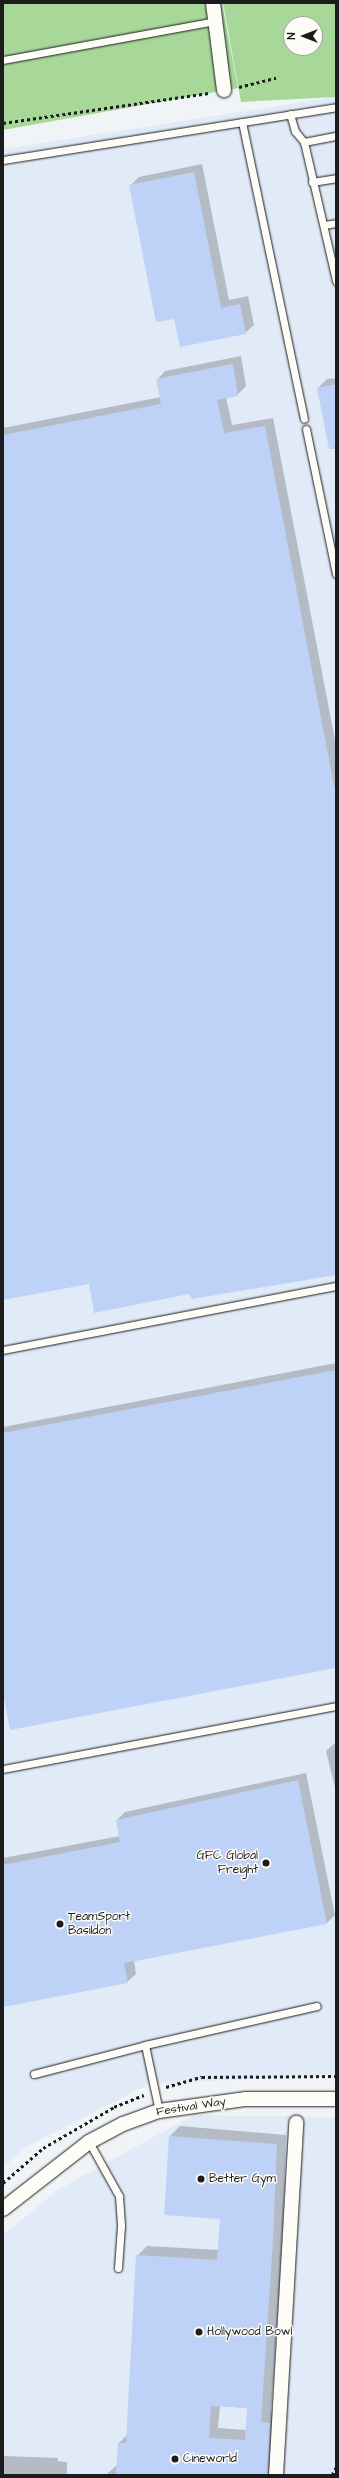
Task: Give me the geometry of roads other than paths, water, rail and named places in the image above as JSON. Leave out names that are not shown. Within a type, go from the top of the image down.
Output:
[{"type":"street","points":[[213,3],[224,90]]},
{"type":"street","name":"Festival Way","points":[[3,2209],[89,2142],[123,2124],[159,2111],[246,2099],[336,2099]]},
{"type":"street","points":[[276,2475],[296,2123]]},
{"type":"lane","points":[[3,60],[215,21]]},
{"type":"lane","points":[[3,160],[336,107]]},
{"type":"lane","points":[[290,114],[295,131],[304,142],[312,182],[334,258],[336,281]]},
{"type":"lane","points":[[242,122],[304,419]]},
{"type":"lane","points":[[304,142],[336,136]]},
{"type":"lane","points":[[312,182],[336,178]]},
{"type":"lane","points":[[324,225],[336,223]]},
{"type":"lane","points":[[306,429],[336,574]]},
{"type":"lane","points":[[3,1350],[336,1286]]},
{"type":"lane","points":[[3,1769],[336,1706]]},
{"type":"lane","points":[[34,2074],[145,2045],[317,2006]]},
{"type":"lane","points":[[145,2045],[159,2111]]},
{"type":"lane","points":[[89,2142],[119,2196],[121,2226],[118,2268]]},
{"type":"place","name":"GFC Global Freight","points":[[266,1863]]},
{"type":"place","name":"TeamSport Basildon","points":[[60,1924]]},
{"type":"place","name":"Better Gym","points":[[201,2179]]},
{"type":"place","name":"Hollywood Bowl","points":[[199,2332]]},
{"type":"place","name":"Cineworld","points":[[175,2459]]}]
